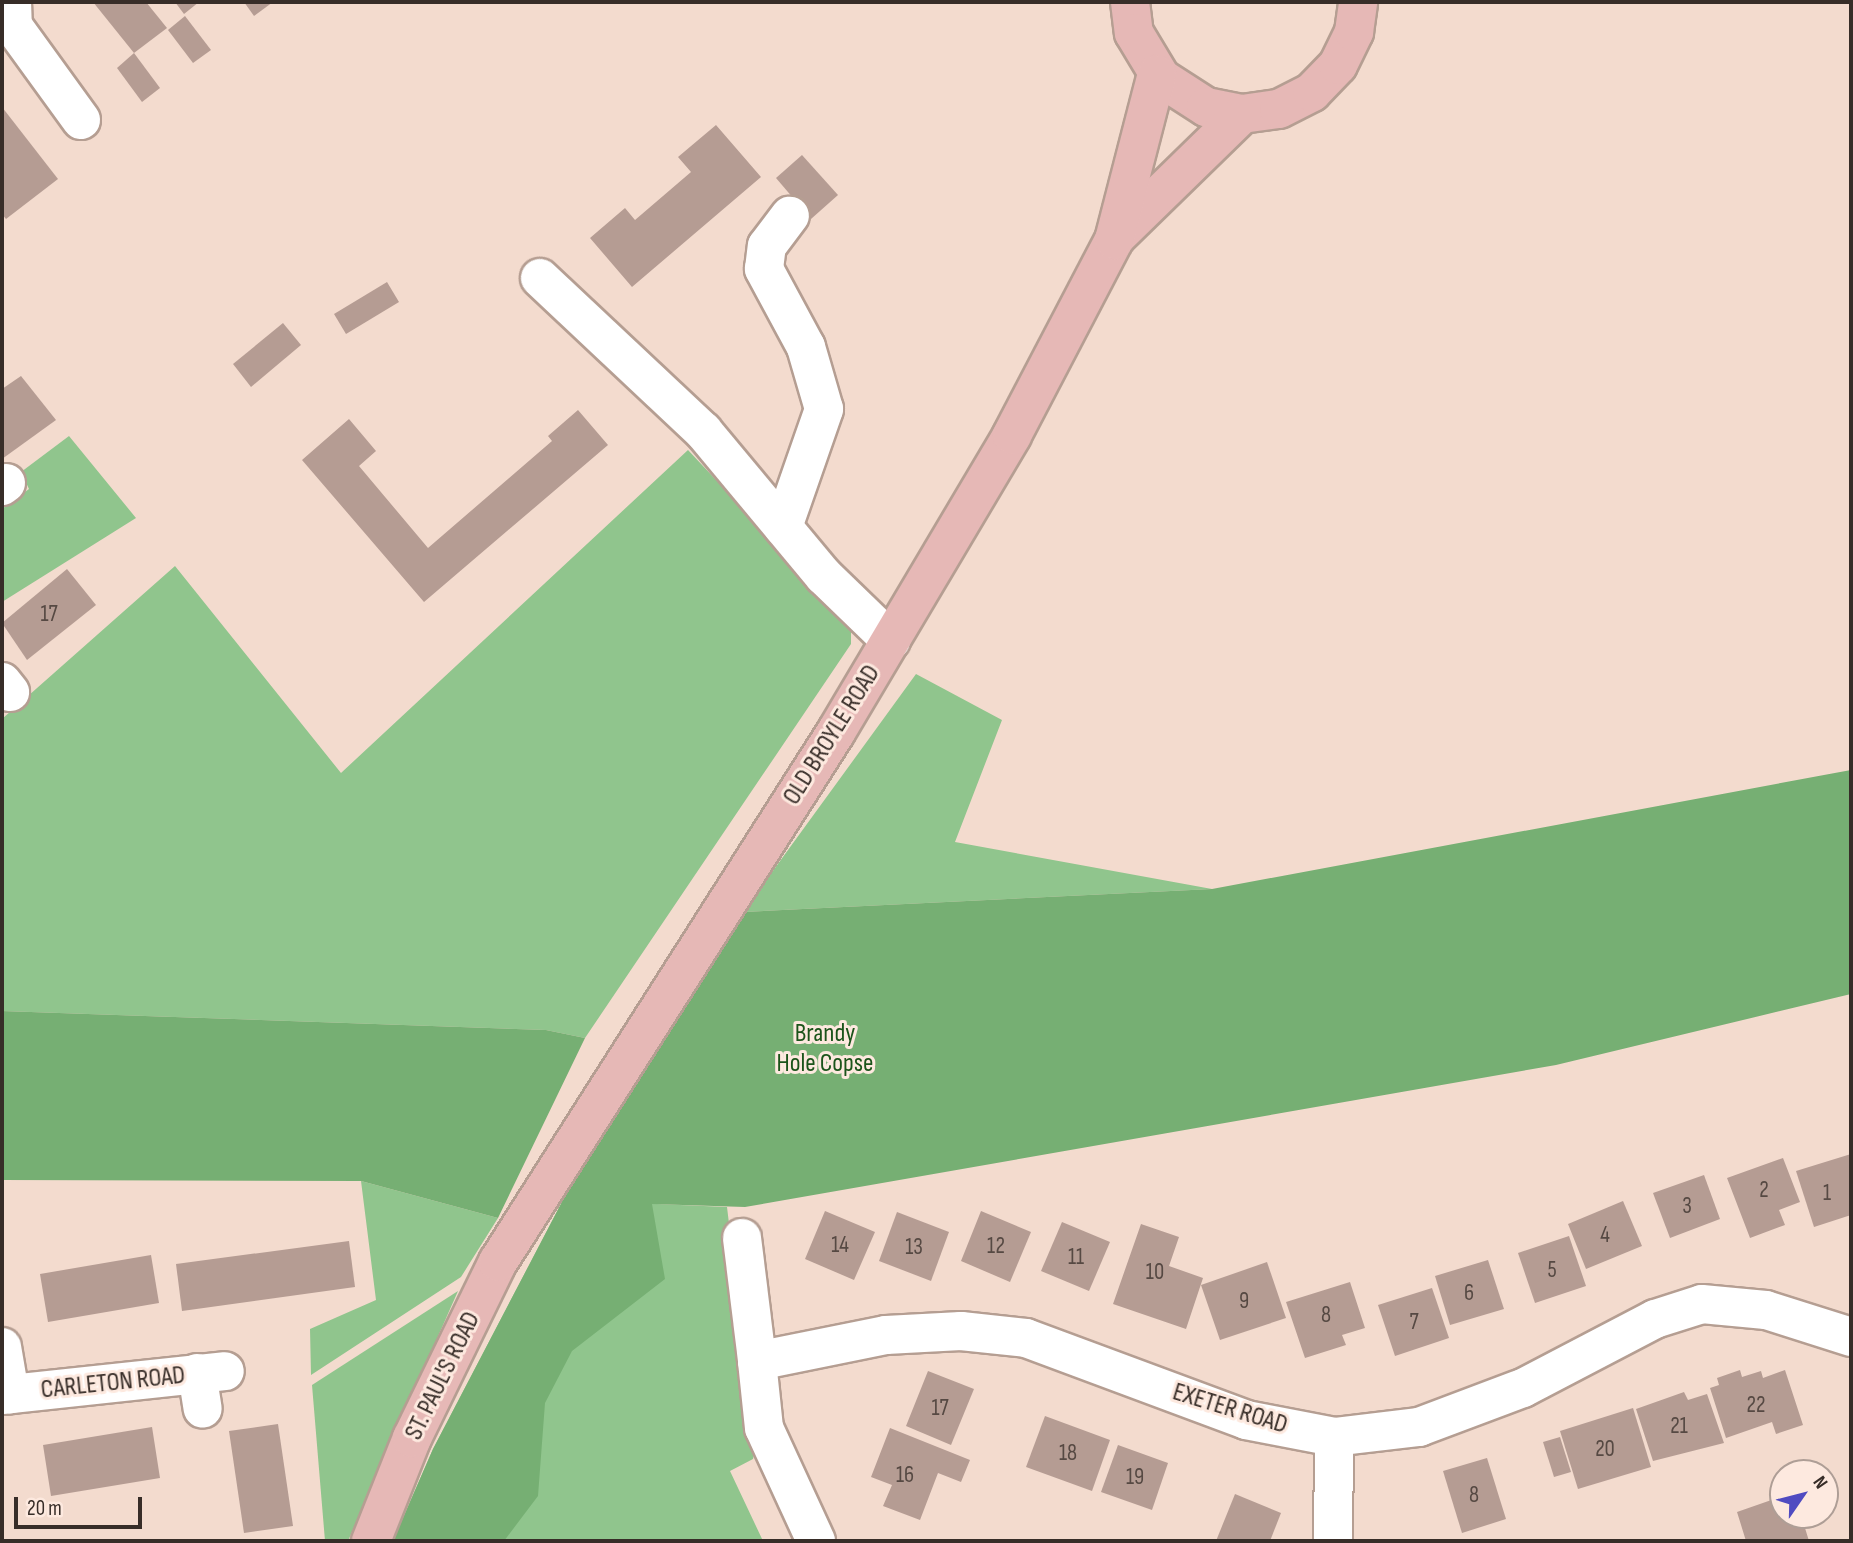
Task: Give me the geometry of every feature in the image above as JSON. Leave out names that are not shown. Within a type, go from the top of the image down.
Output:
[{"type":"main road","points":[[1130,2],[1135,33],[1157,74],[1206,107],[1242,114],[1279,109],[1312,92],[1338,65],[1354,32],[1358,2]]},
{"type":"main road","name":"OLD BROYLE ROAD","points":[[526,1216],[891,641],[1012,435],[1114,240],[1157,74]]},
{"type":"main road","name":"OLD BROYLE ROAD","points":[[1114,240],[1242,114]]},
{"type":"main road","name":"ST. PAUL'S ROAD","points":[[370,1541],[412,1438],[526,1216]]},
{"type":"street","points":[[12,2],[12,26],[81,120]]},
{"type":"street","points":[[783,527],[824,409],[806,347],[764,269],[767,246],[790,216]]},
{"type":"street","points":[[540,278],[703,431],[783,527],[891,641]]},
{"type":"street","points":[[742,1238],[764,1428],[816,1541]]},
{"type":"street","name":"EXETER ROAD","points":[[757,1362],[886,1335],[961,1331],[1026,1338],[1246,1420],[1334,1437],[1419,1427],[1523,1388],[1655,1319],[1702,1304],[1766,1310],[1851,1337]]},
{"type":"street","points":[[2,1347],[6,1394]]},
{"type":"street","name":"CARLETON ROAD","points":[[6,1394],[208,1384]]},
{"type":"street","points":[[1333,1541],[1334,1437]]},
{"type":"green space","points":[[69,436],[136,518],[2,602],[2,509],[29,489],[21,472]]},
{"type":"green space","points":[[688,450],[851,624],[851,644],[585,1038],[546,1030],[2,1011],[2,719],[175,566],[341,773]]},
{"type":"green space","points":[[916,674],[1002,720],[955,842],[1212,889],[743,912]]},
{"type":"green space","name":"Brandy Hole Copse","points":[[1851,770],[1851,994],[1556,1065],[745,1207],[652,1204],[665,1279],[572,1351],[545,1403],[538,1496],[504,1541],[393,1541],[433,1449],[563,1200],[743,912],[1212,889]]},
{"type":"green space","points":[[2,1011],[546,1030],[585,1038],[498,1218],[361,1181],[2,1180]]},
{"type":"green space","points":[[361,1181],[498,1218],[461,1277],[311,1375],[310,1329],[376,1300]]},
{"type":"green space","points":[[563,1200],[727,1207],[756,1446],[753,1459],[730,1471],[763,1541],[393,1541],[433,1449]]},
{"type":"green space","points":[[458,1291],[348,1541],[325,1541],[312,1385]]},
{"type":"building","points":[[93,2],[146,2],[167,28],[134,53]]},
{"type":"building","points":[[175,2],[199,2],[184,14]]},
{"type":"building","points":[[244,2],[273,2],[254,16]]},
{"type":"building","points":[[185,16],[211,50],[193,63],[168,30]]},
{"type":"building","points":[[134,53],[160,88],[142,102],[117,68]]},
{"type":"building","points":[[2,107],[58,179],[6,219],[2,214]]},
{"type":"building","points":[[716,125],[761,177],[632,287],[590,238],[625,208],[635,220],[691,172],[678,157]]},
{"type":"building","points":[[802,155],[838,195],[811,219],[776,178]]},
{"type":"building","points":[[387,282],[399,302],[346,334],[334,314]]},
{"type":"building","points":[[283,323],[301,345],[251,387],[233,364]]},
{"type":"building","points":[[21,376],[56,420],[2,459],[2,389]]},
{"type":"building","points":[[578,410],[608,445],[424,602],[302,460],[349,419],[376,451],[359,466],[428,548],[552,441],[548,436]]},
{"type":"building","points":[[67,569],[96,605],[27,660],[2,623]]},
{"type":"building","points":[[1851,1154],[1851,1215],[1814,1227],[1796,1171]]},
{"type":"building","points":[[1783,1158],[1800,1202],[1779,1210],[1785,1225],[1750,1238],[1727,1178]]},
{"type":"building","points":[[1704,1175],[1720,1219],[1670,1238],[1653,1193]]},
{"type":"building","points":[[1623,1201],[1642,1246],[1586,1269],[1568,1224]]},
{"type":"building","points":[[825,1211],[875,1232],[854,1280],[805,1259]]},
{"type":"building","points":[[981,1211],[1031,1232],[1010,1282],[961,1261]]},
{"type":"building","points":[[897,1212],[949,1232],[931,1281],[879,1261]]},
{"type":"building","points":[[1062,1222],[1110,1242],[1089,1291],[1041,1271]]},
{"type":"building","points":[[1141,1224],[1179,1237],[1169,1266],[1203,1278],[1186,1329],[1113,1304]]},
{"type":"building","points":[[1569,1236],[1586,1286],[1535,1303],[1518,1253]]},
{"type":"building","points":[[349,1241],[355,1287],[182,1311],[176,1264]]},
{"type":"building","points":[[151,1255],[159,1303],[48,1322],[40,1274]]},
{"type":"building","points":[[1488,1260],[1504,1309],[1450,1325],[1435,1276]]},
{"type":"building","points":[[1267,1262],[1286,1318],[1220,1340],[1201,1285]]},
{"type":"building","points":[[1350,1282],[1365,1328],[1342,1335],[1346,1345],[1305,1358],[1286,1302]]},
{"type":"building","points":[[1432,1288],[1449,1338],[1395,1356],[1378,1305]]},
{"type":"building","points":[[1740,1370],[1742,1377],[1761,1371],[1763,1378],[1785,1370],[1803,1425],[1776,1434],[1772,1422],[1726,1438],[1710,1388],[1719,1385],[1717,1378]]},
{"type":"building","points":[[928,1371],[974,1389],[951,1445],[906,1426]]},
{"type":"building","points":[[1684,1392],[1688,1400],[1707,1394],[1724,1443],[1653,1461],[1636,1409]]},
{"type":"building","points":[[1633,1408],[1651,1467],[1578,1489],[1560,1431]]},
{"type":"building","points":[[1045,1416],[1110,1440],[1092,1491],[1026,1467]]},
{"type":"building","points":[[278,1424],[293,1526],[244,1533],[229,1431]]},
{"type":"building","points":[[152,1427],[160,1478],[51,1496],[43,1445]]},
{"type":"building","points":[[890,1428],[970,1460],[961,1482],[938,1473],[920,1520],[883,1506],[892,1485],[871,1477]]},
{"type":"building","points":[[1560,1437],[1571,1472],[1554,1477],[1543,1442]]},
{"type":"building","points":[[1118,1445],[1168,1463],[1152,1510],[1101,1492]]},
{"type":"building","points":[[1487,1458],[1506,1519],[1462,1533],[1443,1471]]},
{"type":"building","points":[[1235,1494],[1281,1513],[1270,1541],[1216,1541]]},
{"type":"building","points":[[1769,1501],[1769,1529],[1805,1529],[1809,1541],[1746,1541],[1737,1512]]}]
